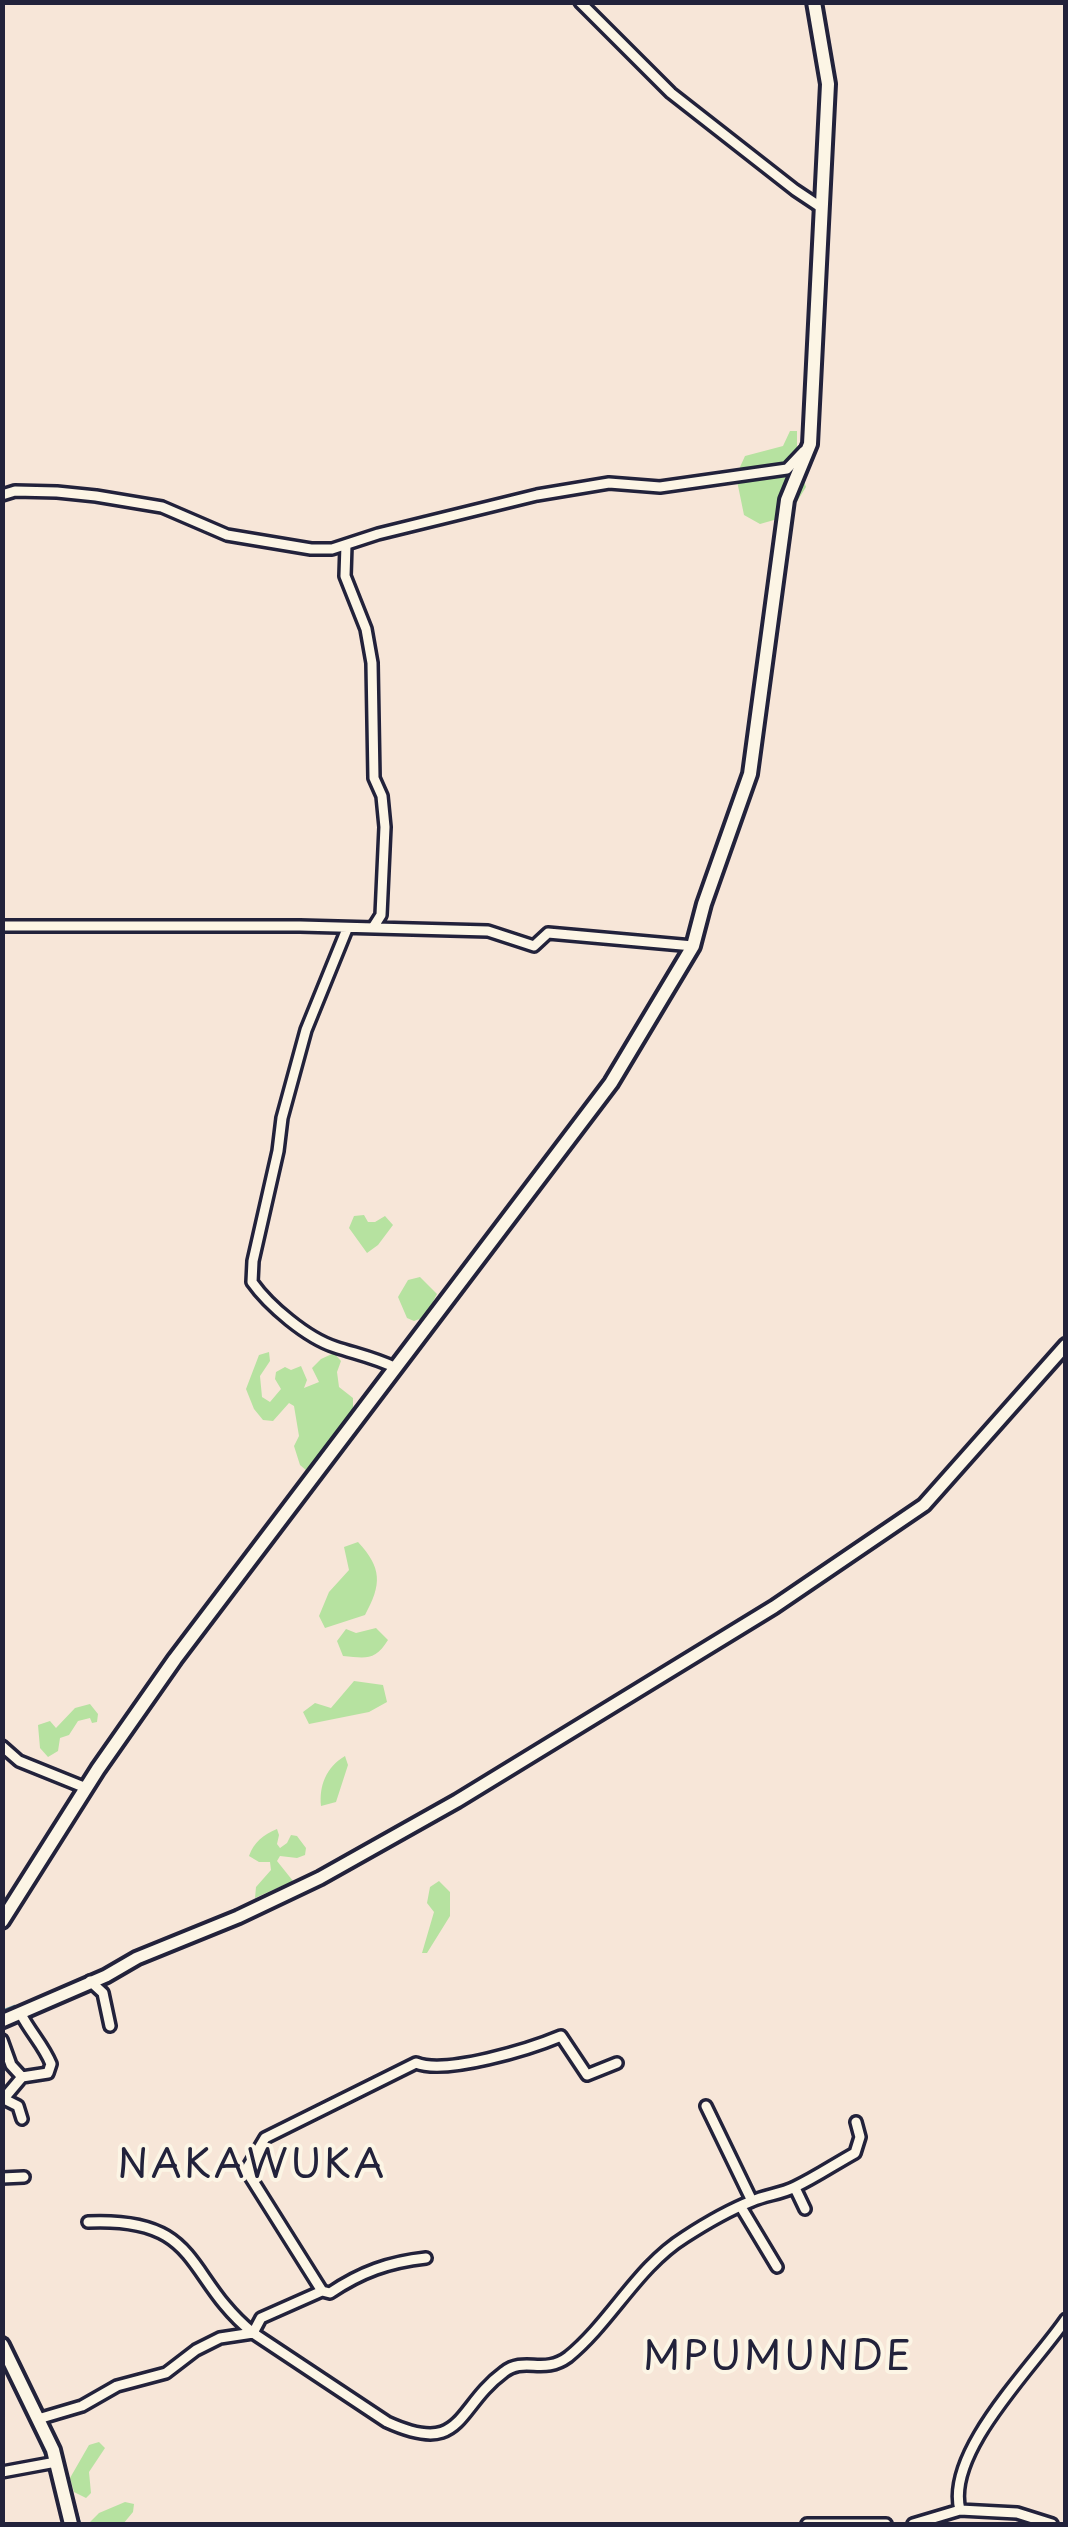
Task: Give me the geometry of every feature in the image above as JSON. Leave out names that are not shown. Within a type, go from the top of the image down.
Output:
[{"type":"main road","points":[[2,1921],[86,1788],[175,1659],[611,1083],[693,946],[750,774],[787,500],[810,444],[828,84],[814,2]]},
{"type":"main road","points":[[2,2345],[56,2462],[71,2524]]},
{"type":"street","points":[[580,2],[671,93],[822,208]]},
{"type":"street","points":[[2,495],[43,492],[96,496],[162,507],[227,535],[332,549],[537,495],[609,483],[660,487],[787,469],[810,444]]},
{"type":"street","points":[[346,544],[345,576],[366,630],[372,663],[374,778],[382,796],[385,827],[381,915],[374,926]]},
{"type":"street","points":[[2,926],[300,926],[347,930],[374,926],[488,931],[534,946],[548,933],[693,946]]},
{"type":"street","points":[[347,930],[306,1030],[282,1118],[252,1282],[286,1316],[318,1340],[380,1359],[396,1368]]},
{"type":"street","points":[[2,2021],[320,1878],[457,1801],[774,1607],[924,1506],[1066,1346]]},
{"type":"street","points":[[2,1746],[19,1761],[86,1788]]},
{"type":"street","points":[[90,1980],[103,1993],[110,2026]]},
{"type":"street","points":[[22,2014],[51,2064],[48,2073],[22,2077],[6,2096],[6,2100],[18,2106],[22,2119]]},
{"type":"street","points":[[322,2292],[246,2170],[266,2138],[416,2063],[443,2068],[520,2052],[561,2036],[588,2075],[617,2063]]},
{"type":"street","points":[[2,2040],[10,2064],[22,2077]]},
{"type":"street","points":[[706,2106],[752,2200]]},
{"type":"street","points":[[88,2222],[128,2222],[164,2233],[192,2259],[253,2333],[387,2422],[404,2430],[436,2435],[458,2422],[507,2369],[524,2364],[554,2366],[567,2357],[608,2317],[662,2253],[752,2200],[794,2188],[858,2150],[856,2122]]},
{"type":"street","points":[[2,2178],[24,2177]]},
{"type":"street","points":[[794,2188],[805,2210]]},
{"type":"street","points":[[741,2207],[777,2267]]},
{"type":"street","points":[[253,2333],[261,2318],[322,2292],[330,2293],[368,2270],[426,2258]]},
{"type":"street","points":[[960,2510],[957,2500],[964,2460],[993,2413],[1066,2319]]},
{"type":"street","points":[[38,2420],[82,2406],[117,2386],[166,2373],[220,2338],[253,2333]]},
{"type":"street","points":[[2,2472],[56,2462]]},
{"type":"street","points":[[913,2524],[960,2510],[1016,2513],[1052,2524]]},
{"type":"street","points":[[807,2524],[886,2524]]},
{"type":"green space","points":[[790,431],[797,431],[797,460],[806,487],[788,516],[760,524],[744,515],[736,476],[745,456],[783,446]]},
{"type":"green space","points":[[364,1215],[368,1222],[385,1216],[393,1225],[367,1253],[349,1228],[354,1216]]},
{"type":"green space","points":[[420,1277],[437,1294],[425,1317],[414,1321],[407,1318],[398,1297],[408,1280]]},
{"type":"green space","points":[[269,1352],[270,1361],[260,1376],[262,1397],[270,1402],[281,1389],[276,1372],[301,1366],[307,1380],[304,1388],[319,1382],[312,1368],[334,1353],[341,1361],[337,1372],[339,1387],[353,1398],[353,1408],[307,1471],[300,1465],[294,1446],[299,1436],[294,1406],[289,1403],[273,1421],[263,1420],[246,1389],[259,1355]]},
{"type":"green space","points":[[358,1542],[375,1568],[374,1594],[365,1615],[325,1628],[319,1616],[329,1592],[349,1570],[344,1547]]},
{"type":"green space","points":[[376,1628],[388,1640],[379,1652],[364,1657],[343,1656],[337,1641],[346,1629],[356,1633]]},
{"type":"green space","points":[[354,1681],[383,1685],[387,1702],[369,1712],[309,1724],[303,1712],[315,1703],[331,1708]]},
{"type":"green space","points":[[90,1704],[98,1714],[97,1722],[92,1723],[90,1718],[78,1721],[69,1735],[60,1738],[58,1751],[48,1757],[40,1748],[38,1725],[50,1721],[56,1728],[75,1708]]},
{"type":"green space","points":[[345,1756],[348,1765],[336,1802],[321,1806],[325,1778]]},
{"type":"green space","points":[[277,1829],[280,1848],[291,1835],[297,1836],[306,1848],[305,1855],[280,1856],[277,1861],[293,1881],[255,1898],[256,1887],[271,1870],[270,1862],[259,1862],[249,1856],[260,1840]]},
{"type":"green space","points":[[439,1881],[450,1892],[450,1916],[427,1953],[422,1953],[434,1912],[427,1903],[430,1887]]},
{"type":"green space","points":[[99,2442],[105,2448],[89,2472],[91,2493],[86,2498],[74,2492],[70,2478],[89,2445]]},
{"type":"green space","points":[[125,2502],[134,2504],[123,2524],[88,2524],[99,2513]]},
{"type":"waterway","points":[[56,1991],[73,1984]]},
{"type":"waterway","points":[[2,2011],[15,2006]]},
{"type":"waterway","points":[[2,2333],[20,2367]]},
{"type":"waterway","points":[[28,2412],[47,2459]]},
{"type":"waterway","points":[[62,2460],[80,2524]]},
{"type":"district","name":"NAKAWUKA","points":[[252,2167]]},
{"type":"district","name":"MPUMUNDE","points":[[778,2359]]}]
